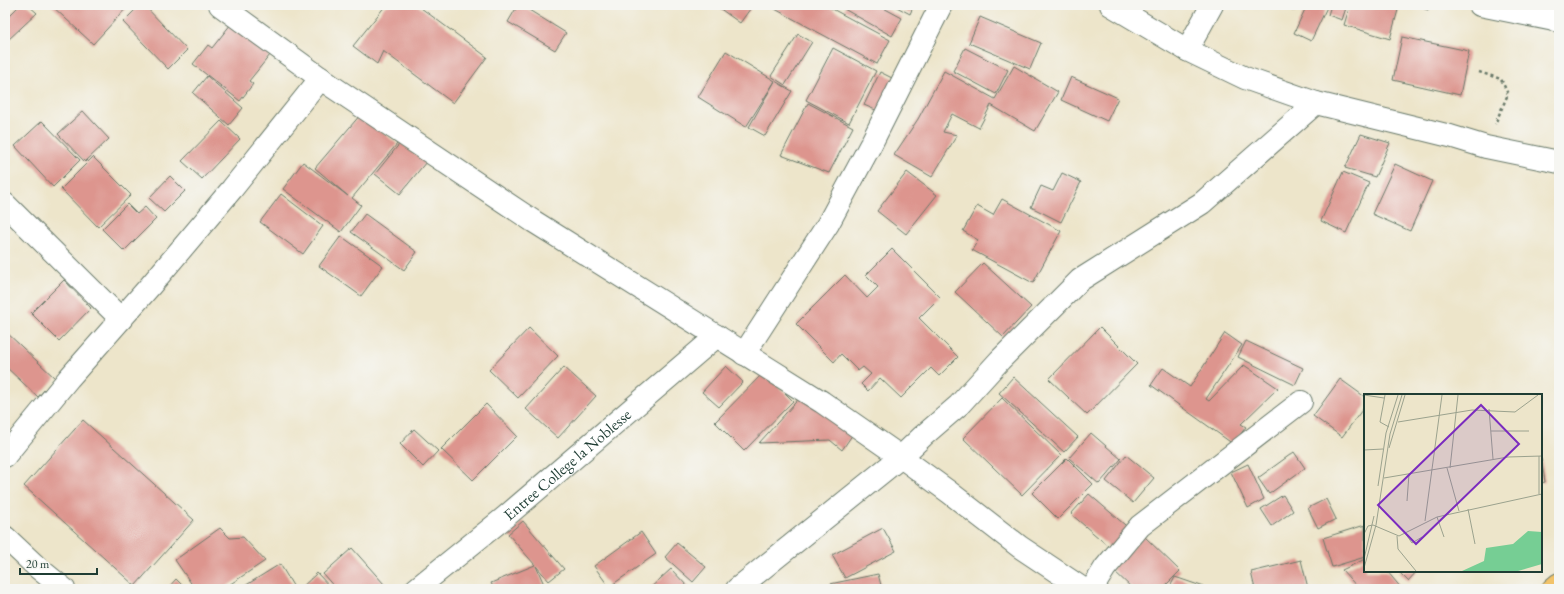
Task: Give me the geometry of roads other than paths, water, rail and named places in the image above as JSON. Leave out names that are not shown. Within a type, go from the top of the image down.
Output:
[{"type":"highway","points":[[1553,589],[1559,584]]},
{"type":"street","points":[[220,5],[419,146],[533,221],[822,402],[901,457],[1020,546],[1083,589]]},
{"type":"street","points":[[744,354],[828,224],[871,144],[941,5]]},
{"type":"street","points":[[1111,5],[1187,50],[1245,78],[1316,103],[1450,136],[1486,147],[1559,162]]},
{"type":"street","points":[[1187,50],[1212,5]]},
{"type":"street","points":[[1480,5],[1559,20]]},
{"type":"street","points":[[5,456],[69,378],[232,189],[321,78]]},
{"type":"street","points":[[736,589],[901,457],[959,405],[1000,360],[1080,280],[1202,203],[1316,103]]},
{"type":"street","points":[[5,204],[121,319]]},
{"type":"street","name":"Entree College la Noblesse","points":[[416,589],[504,518],[717,336]]},
{"type":"street","points":[[1092,589],[1105,568],[1140,526],[1301,402]]},
{"type":"street","points":[[5,537],[37,567],[64,589]]}]
